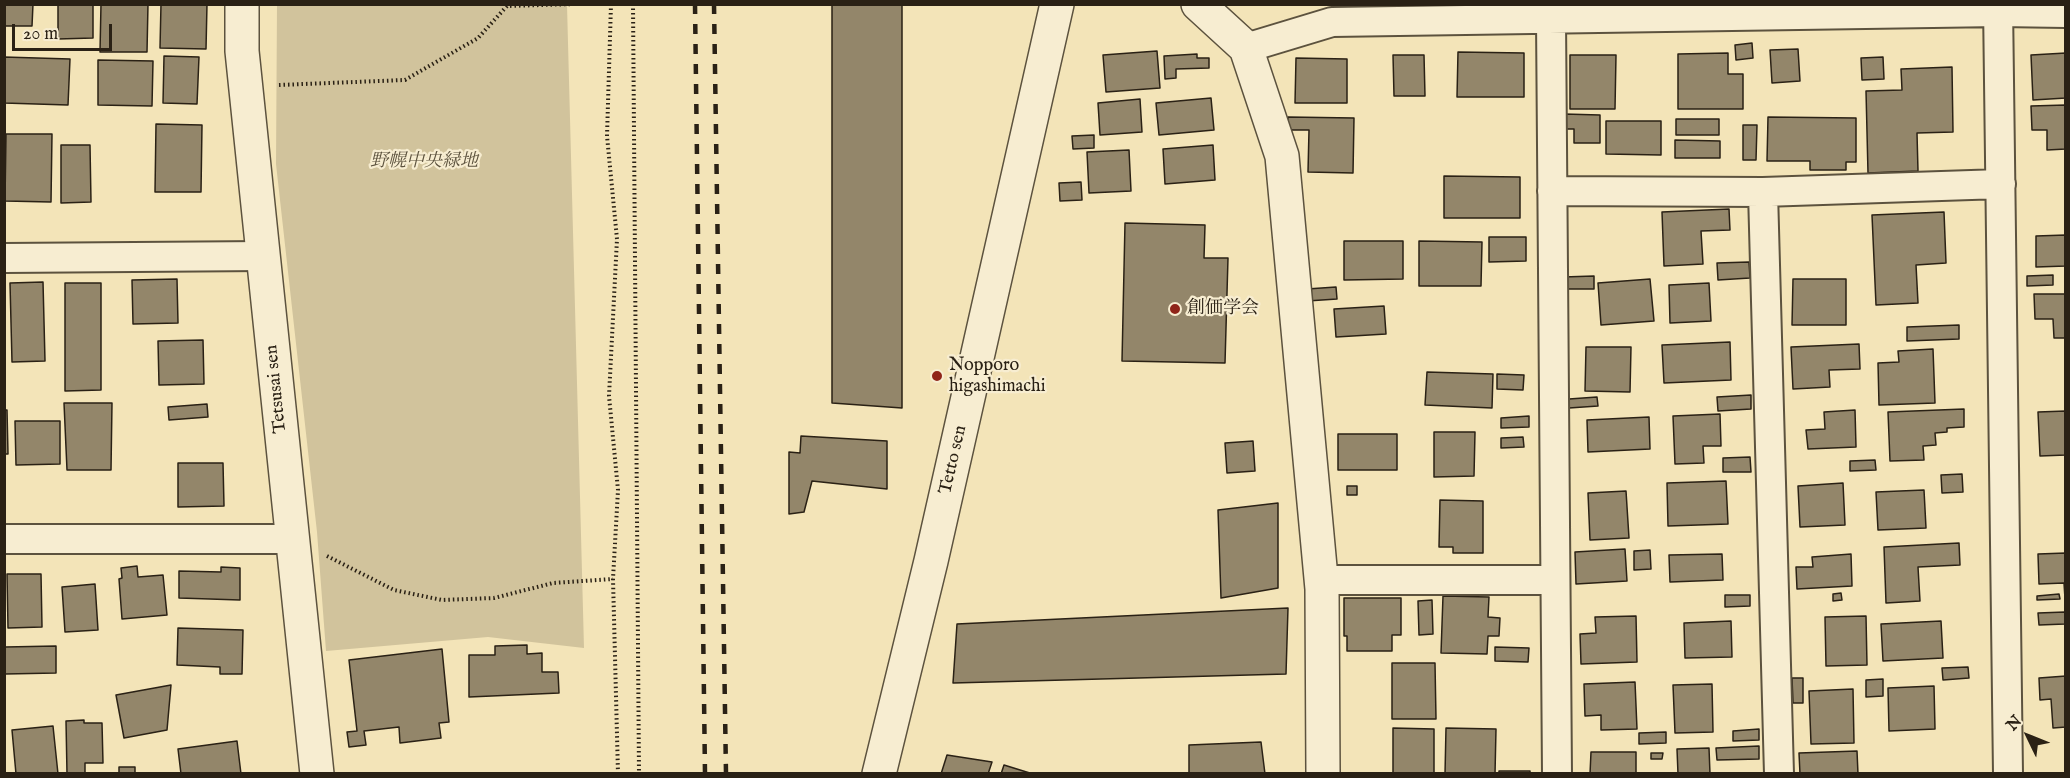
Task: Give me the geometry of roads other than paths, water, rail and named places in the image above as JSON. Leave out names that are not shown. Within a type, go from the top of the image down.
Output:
[{"type":"street","name":"Tetsusai sen","points":[[242,4],[242,51],[317,774]]},
{"type":"street","name":"Tetto sen","points":[[879,774],[931,561],[1057,4]]},
{"type":"street","points":[[1198,4],[1246,48],[1282,156],[1320,580],[1323,774]]},
{"type":"street","points":[[1246,48],[1332,13],[1551,19],[1999,8],[2066,14]]},
{"type":"street","points":[[1999,8],[2008,774]]},
{"type":"street","points":[[1551,19],[1557,774]]},
{"type":"street","points":[[1552,191],[1763,192],[2001,184]]},
{"type":"street","points":[[1763,192],[1779,774]]},
{"type":"street","points":[[4,258],[264,256]]},
{"type":"street","points":[[4,539],[293,539]]},
{"type":"street","points":[[1320,580],[1555,580]]},
{"type":"railway","points":[[695,4],[705,774]]},
{"type":"railway","points":[[714,4],[726,774]]},
{"type":"place","name":"創価学会","points":[[1175,309]]},
{"type":"place","name":"Nopporo higashimachi","points":[[937,376]]},
{"type":"park label","name":"野幌中央緑地","points":[[424,162]]}]
